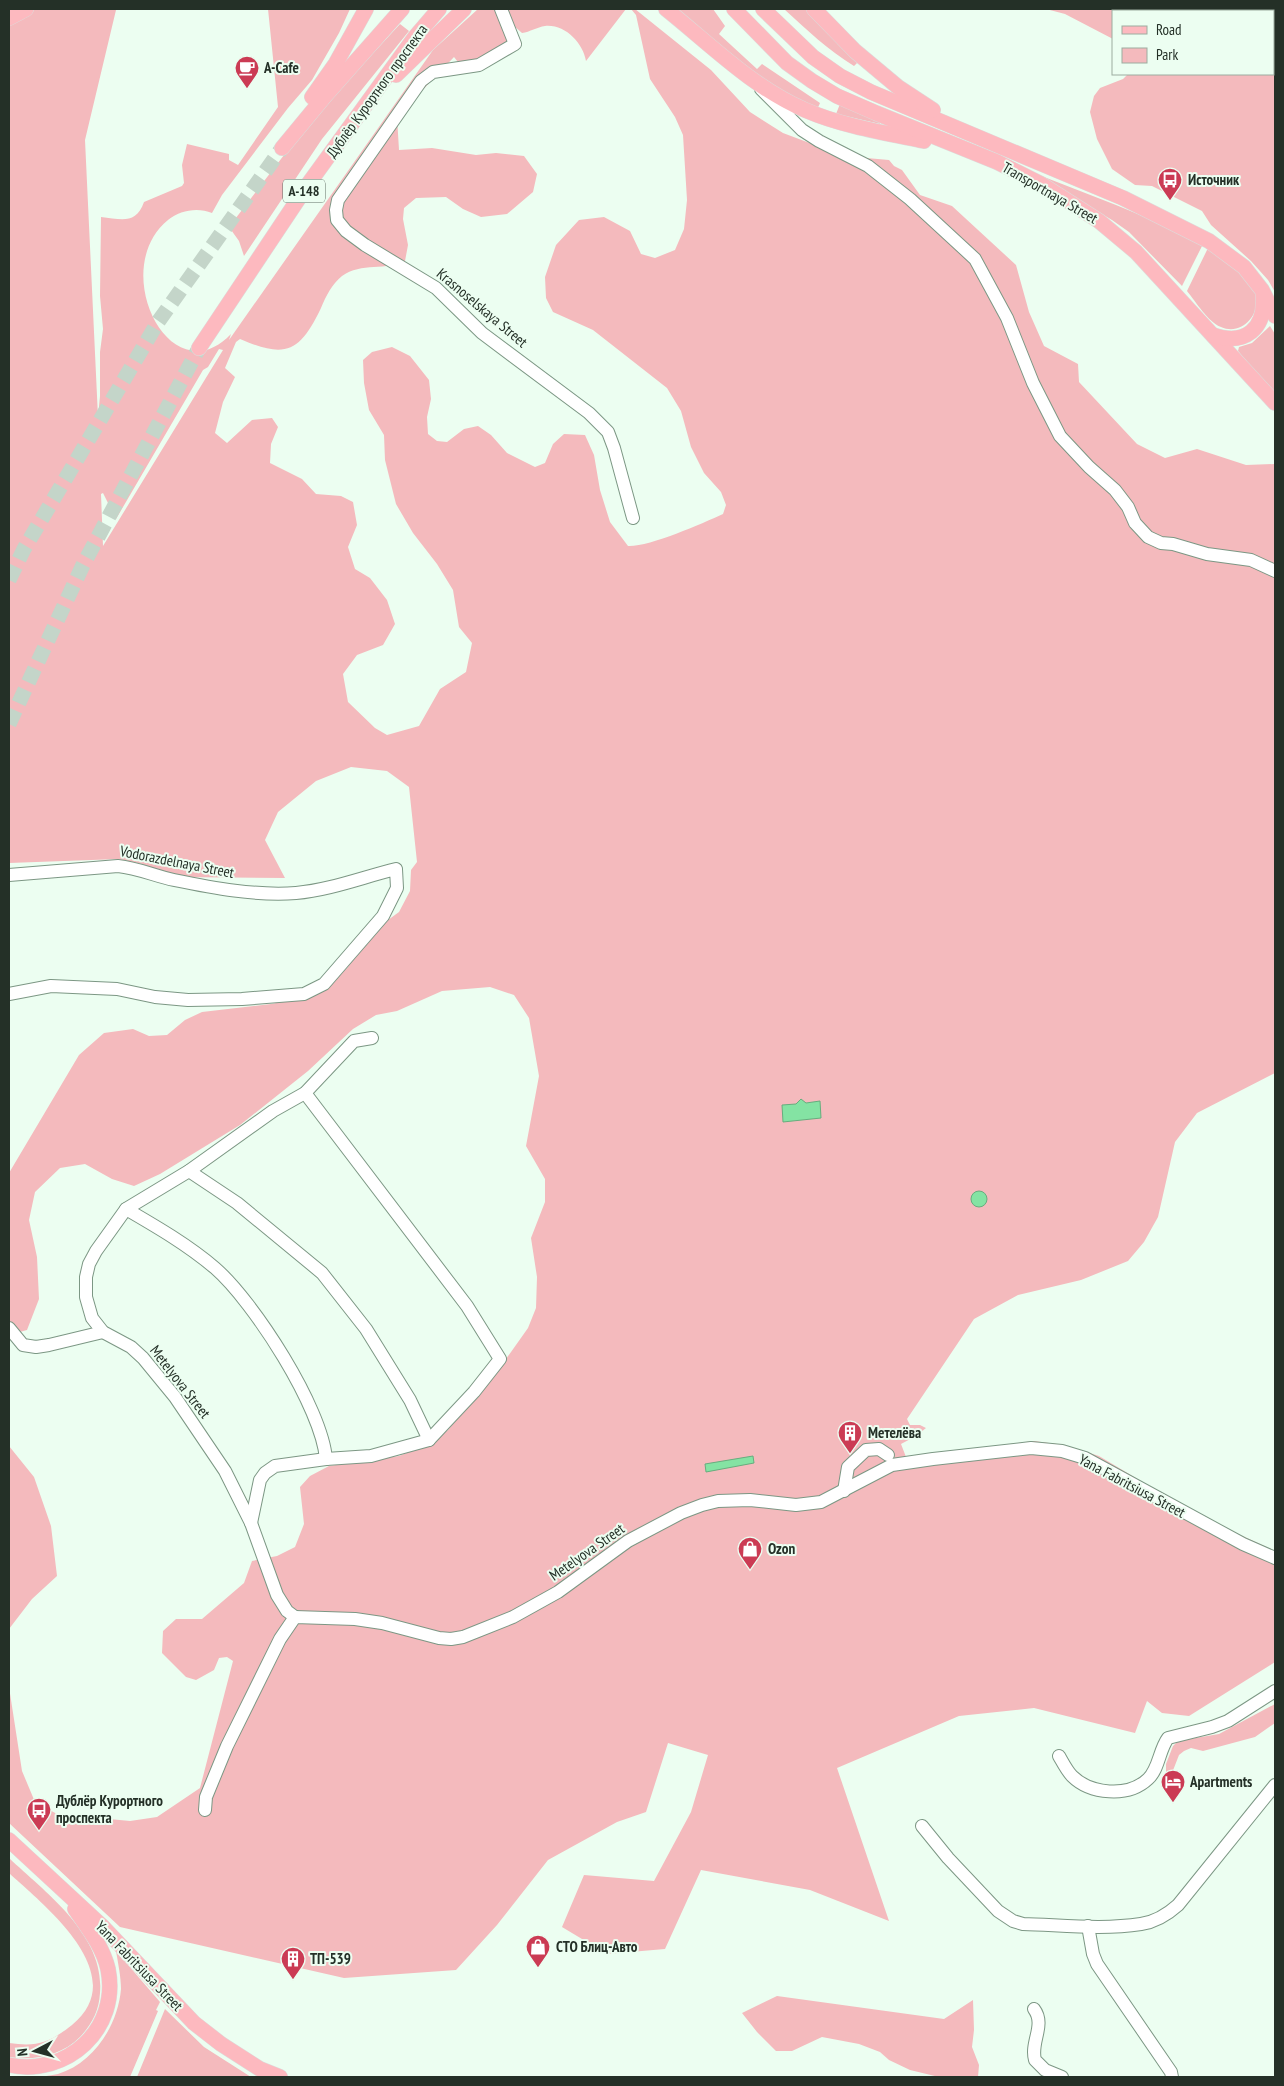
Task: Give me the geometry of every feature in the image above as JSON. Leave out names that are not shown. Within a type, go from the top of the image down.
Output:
[{"type":"main road","points":[[9,18],[26,9]]},
{"type":"main road","name":"Дублёр Курортного проспекта","points":[[199,348],[309,183],[415,36],[439,9]]},
{"type":"main road","name":"А-148","points":[[376,92],[464,9]]},
{"type":"main road","points":[[666,9],[752,79],[804,110],[822,117],[872,130],[954,146]]},
{"type":"main road","name":"Transportnaya Street","points":[[734,9],[787,63],[836,96],[954,146],[997,162],[1041,184],[1099,220],[1136,252],[1275,404]]},
{"type":"main road","name":"Transportnaya Street","points":[[763,9],[813,57],[840,76],[871,92],[1123,198],[1209,241],[1244,267],[1262,290],[1275,316]]},
{"type":"main road","points":[[814,9],[856,52],[898,87],[961,129]]},
{"type":"main road","name":"Дублёр Курортного проспекта","points":[[363,14],[336,63],[315,93],[282,148],[397,14]]},
{"type":"main road","points":[[1213,335],[1225,339],[1236,339],[1247,335],[1254,329],[1262,316],[1262,290]]},
{"type":"main road","name":"Yana Fabritsiusa Street","points":[[9,1840],[102,1926],[194,2023],[260,2069],[280,2077]]},
{"type":"main road","points":[[9,2065],[45,2066],[70,2055],[92,2036],[108,2008],[110,1988],[108,1969],[102,1949],[61,1887]]},
{"type":"street","name":"Krasnoselskaya Street","points":[[501,9],[515,44],[479,65],[433,72],[421,81],[338,200],[337,220],[346,231],[365,245],[436,288],[482,332],[589,413],[608,432],[633,518]]},
{"type":"street","points":[[752,79],[802,130],[819,141],[868,166],[910,199],[975,259],[1007,318],[1033,383],[1060,436],[1090,468],[1115,490],[1128,507],[1135,523],[1148,537],[1160,543],[1173,544],[1207,554],[1251,560],[1275,571]]},
{"type":"street","name":"Vodorazdelnaya Street","points":[[9,875],[118,866],[134,868],[174,880],[270,894],[296,893],[322,888],[396,869],[396,888],[383,916],[324,984],[304,994],[242,999],[188,1000],[155,997],[117,989],[51,986],[9,994]]},
{"type":"street","name":"Metelyova Street","points":[[372,1038],[354,1041],[305,1093],[273,1111],[189,1172],[126,1209],[89,1264],[86,1297],[92,1318],[104,1332],[131,1347],[143,1358],[175,1398],[224,1471],[251,1523],[277,1595],[287,1611],[296,1617],[355,1619],[382,1623],[438,1638],[451,1639],[462,1637],[513,1616],[558,1592],[628,1541],[681,1513],[718,1501],[750,1500],[796,1505],[821,1502],[844,1490],[890,1460]]},
{"type":"street","points":[[251,1523],[258,1486],[265,1473],[275,1466],[326,1459],[371,1456],[429,1440],[474,1392],[500,1359],[467,1306],[305,1093]]},
{"type":"street","points":[[189,1172],[237,1203],[322,1274],[366,1329],[410,1400],[429,1440]]},
{"type":"street","points":[[126,1209],[182,1244],[215,1269],[250,1308],[307,1397],[325,1442],[326,1459]]},
{"type":"street","points":[[9,1328],[23,1345],[36,1347],[104,1332]]},
{"type":"street","name":"Yana Fabritsiusa Street","points":[[890,1460],[1031,1448],[1062,1451],[1085,1458],[1243,1544],[1275,1558]]},
{"type":"street","points":[[844,1490],[848,1467],[866,1450],[878,1449],[890,1460]]},
{"type":"street","points":[[205,1810],[206,1797],[224,1752],[280,1639],[296,1617]]},
{"type":"street","points":[[1059,1756],[1071,1776],[1084,1785],[1099,1790],[1129,1789],[1139,1785],[1153,1773],[1168,1738],[1228,1721],[1275,1691]]},
{"type":"street","points":[[922,1826],[948,1858],[1005,1916],[1023,1924],[1088,1926],[1142,1924],[1168,1914],[1178,1905],[1275,1785]]},
{"type":"street","points":[[1088,1926],[1093,1954],[1097,1964],[1171,2072],[1172,2077]]},
{"type":"street","points":[[1034,2009],[1040,2021],[1034,2044],[1035,2060],[1045,2070],[1062,2077]]},
{"type":"green space","points":[[9,9],[120,9],[116,10],[85,140],[98,417],[100,352],[103,329],[100,296],[101,217],[127,219],[137,214],[144,202],[182,186],[184,183],[182,165],[187,144],[229,154],[229,160],[238,165],[278,107],[268,9],[350,9],[339,33],[312,80],[288,108],[222,195],[212,213],[201,210],[189,210],[178,214],[168,220],[151,242],[144,268],[145,295],[154,319],[169,339],[187,350],[209,349],[231,334],[229,340],[433,50],[478,9],[626,9],[586,61],[577,41],[566,31],[552,26],[545,26],[522,33],[514,26],[509,40],[474,61],[458,62],[454,57],[397,117],[399,150],[432,148],[476,155],[496,153],[524,156],[537,174],[533,192],[507,214],[481,217],[463,209],[446,197],[416,198],[404,208],[403,219],[408,245],[405,261],[390,266],[357,269],[342,276],[330,290],[306,334],[298,342],[290,348],[280,350],[269,349],[240,339],[236,342],[225,368],[235,377],[223,402],[215,433],[227,443],[252,420],[272,418],[278,427],[271,444],[270,463],[302,479],[316,494],[341,496],[353,502],[357,525],[348,547],[355,569],[370,578],[387,600],[395,624],[383,645],[357,655],[343,674],[348,702],[375,728],[387,735],[419,726],[440,689],[466,672],[472,643],[459,627],[453,590],[437,564],[413,533],[396,504],[385,460],[384,435],[369,410],[364,383],[363,360],[372,352],[392,347],[410,356],[429,380],[431,399],[427,417],[428,434],[437,441],[447,442],[464,429],[478,426],[491,435],[507,453],[535,467],[545,463],[553,444],[564,434],[585,435],[594,455],[600,490],[610,522],[628,546],[661,539],[723,514],[726,505],[721,492],[704,473],[691,447],[681,411],[667,388],[593,330],[553,312],[546,298],[545,277],[556,245],[579,220],[604,217],[630,231],[641,254],[655,258],[675,250],[684,229],[687,200],[683,135],[675,117],[650,79],[636,15],[631,9],[635,9],[711,70],[750,112],[783,133],[844,156],[889,160],[894,166],[902,170],[920,195],[952,206],[1016,265],[1029,312],[1044,346],[1078,364],[1079,382],[1137,444],[1165,458],[1197,449],[1246,465],[1275,464],[1275,1073],[1197,1113],[1175,1142],[1158,1217],[1144,1242],[1128,1261],[1081,1280],[1018,1295],[974,1319],[907,1419],[910,1425],[920,1425],[926,1428],[901,1444],[906,1457],[1034,1441],[1064,1445],[1099,1456],[1201,1517],[1275,1551],[1275,1662],[1189,1716],[1162,1713],[1147,1701],[1135,1733],[1034,1708],[959,1716],[837,1768],[889,1921],[810,1890],[701,1870],[665,1949],[607,1954],[562,1927],[584,1875],[654,1881],[691,1812],[708,1755],[668,1743],[646,1812],[617,1822],[548,1860],[497,1925],[456,1970],[344,1978],[120,1927],[9,1823],[9,1687],[22,1771],[35,1802],[57,1814],[130,1821],[157,1817],[200,1788],[233,1661],[227,1657],[219,1658],[214,1670],[196,1680],[186,1677],[162,1653],[163,1631],[176,1619],[202,1619],[244,1583],[252,1561],[277,1556],[295,1547],[304,1524],[300,1487],[310,1476],[329,1466],[399,1456],[427,1445],[448,1430],[501,1366],[528,1328],[536,1308],[537,1277],[531,1238],[545,1202],[545,1179],[526,1146],[539,1076],[529,1018],[514,995],[490,987],[442,991],[397,1011],[376,1015],[353,1029],[308,1071],[240,1125],[160,1174],[134,1186],[112,1179],[85,1164],[60,1168],[35,1192],[29,1220],[37,1257],[39,1299],[27,1330],[9,1335],[9,1173],[79,1055],[104,1033],[133,1029],[149,1036],[167,1035],[185,1020],[202,1012],[271,1004],[303,998],[328,986],[347,968],[373,931],[399,912],[410,891],[411,870],[417,862],[409,787],[387,771],[351,767],[316,781],[278,812],[265,840],[285,878],[176,877],[142,864],[119,859],[9,863]],"holes":[[[219,349],[223,350],[103,546],[101,494],[103,493],[116,519],[203,370],[208,367]]]},
{"type":"green space","points":[[674,9],[713,9],[725,26],[719,34],[757,69],[762,64],[820,103],[816,112],[780,94]]},
{"type":"green space","points":[[784,9],[806,9],[860,60],[854,66],[844,60]]},
{"type":"green space","points":[[1046,9],[1118,10],[1112,10],[1112,38],[1065,14]]},
{"type":"green space","points":[[400,24],[409,31],[322,139],[244,256],[239,241],[229,227],[307,125]]},
{"type":"green space","points":[[1274,48],[1275,292],[1268,280],[1251,261],[1211,225],[1202,211],[1152,186],[1135,185],[1112,169],[1097,139],[1090,112],[1094,96],[1100,88],[1123,79],[1127,75],[1274,75]]},
{"type":"green space","points":[[840,104],[879,121],[880,124],[836,114]]},
{"type":"green space","points":[[1039,175],[1184,233],[1203,244],[1182,286],[1129,232],[1040,178]]},
{"type":"green space","points":[[1208,248],[1243,275],[1256,294],[1255,311],[1245,324],[1238,328],[1230,329],[1216,324],[1187,291]]},
{"type":"green space","points":[[1270,326],[1275,334],[1275,395],[1238,351],[1239,347],[1252,343]]},
{"type":"green space","points":[[9,1446],[34,1477],[51,1526],[57,1576],[32,1599],[9,1629]]},
{"type":"green space","points":[[1275,1704],[1275,1723],[1255,1737],[1203,1751],[1191,1748],[1179,1755],[1172,1773],[1166,1774],[1166,1764],[1173,1746],[1178,1741],[1219,1734]]},
{"type":"green space","points":[[9,1858],[70,1917],[83,1934],[93,1952],[99,1972],[100,1993],[98,2006],[88,2027],[73,2043],[47,2056],[9,2057],[9,2043],[35,2044],[49,2040],[64,2031],[72,2025],[88,2005],[93,1985],[88,1964],[77,1943],[61,1922],[9,1873]]},
{"type":"green space","points":[[116,1951],[160,2002],[130,2077],[31,2077],[58,2074],[71,2069],[93,2052],[102,2041],[115,2016],[119,2003],[121,1984]]},
{"type":"green space","points":[[777,1996],[944,2019],[973,2000],[974,2030],[972,2047],[979,2065],[978,2077],[939,2077],[910,2070],[889,2060],[880,2052],[859,2044],[822,2037],[792,2051],[776,2051],[742,2013]]},
{"type":"green space","points":[[165,2009],[204,2047],[251,2077],[137,2077]]},
{"type":"shaded area","points":[[801,1099],[806,1103],[820,1101],[821,1118],[783,1122],[782,1105],[796,1104]]},
{"type":"shaded area","points":[[979,1191],[985,1193],[987,1199],[985,1205],[979,1207],[973,1205],[971,1199],[973,1193]]},
{"type":"shaded area","points":[[753,1456],[754,1463],[706,1472],[705,1464]]},
{"type":"tunnel","points":[[9,580],[24,549],[158,322],[282,148]]},
{"type":"tunnel","points":[[9,724],[83,565],[199,348]]},
{"type":"place","name":"A-Cafe","points":[[247,89]]},
{"type":"place","name":"Источник","points":[[1170,201]]},
{"type":"place","name":"Метелёва","points":[[850,1454]]},
{"type":"place","name":"Ozon","points":[[750,1570]]},
{"type":"place","name":"Apartments","points":[[1173,1803]]},
{"type":"place","name":"Дублёр Курортного проспекта","points":[[39,1831]]},
{"type":"place","name":"СТО Блиц-Авто","points":[[538,1968]]},
{"type":"place","name":"ТП-539","points":[[293,1980]]}]
